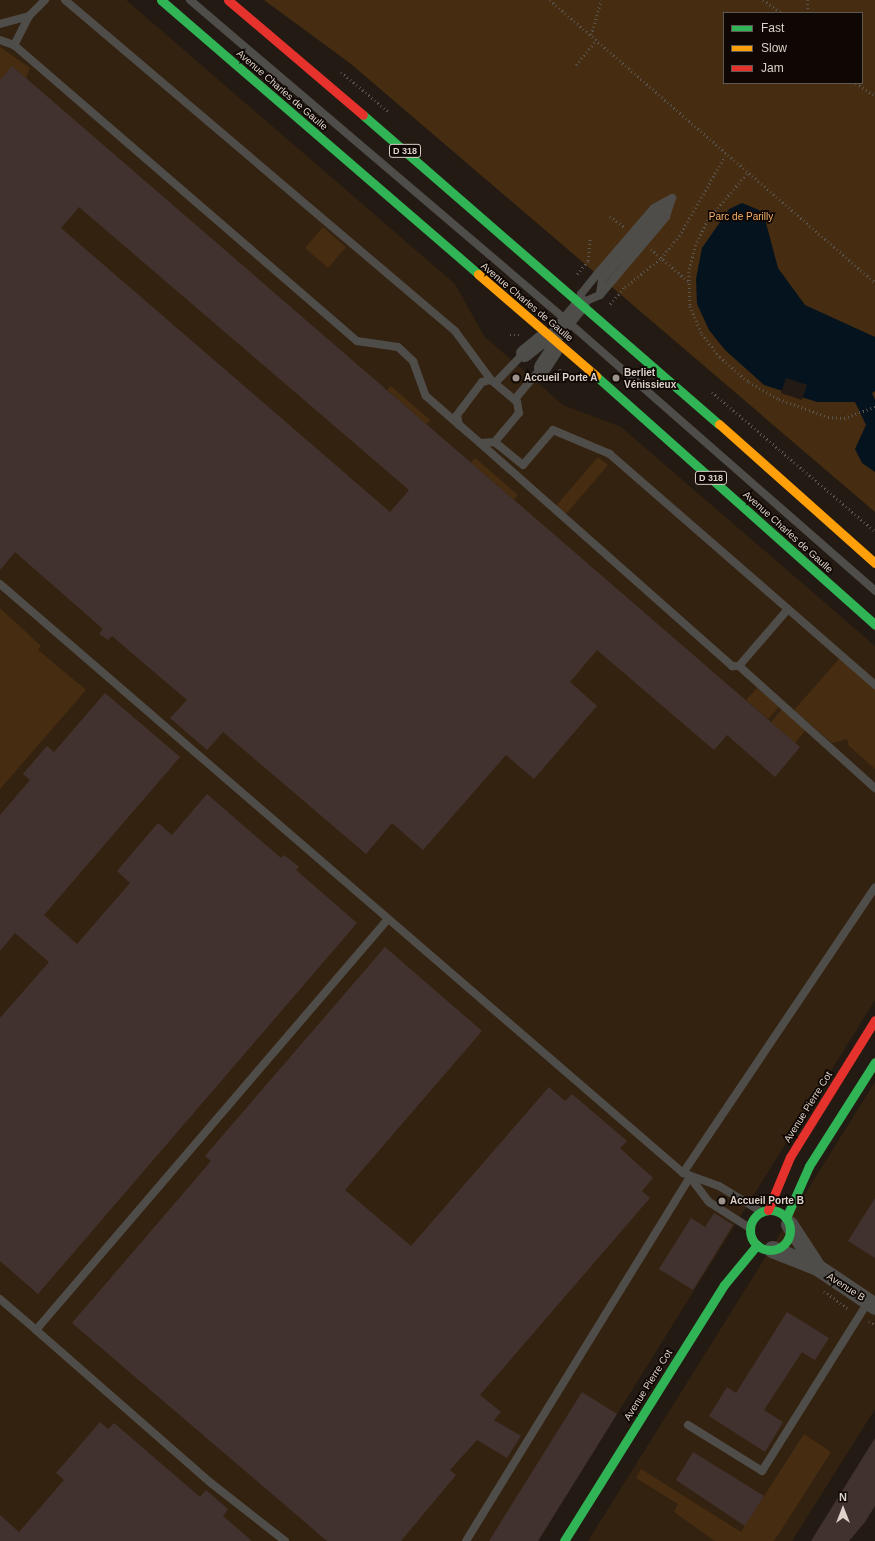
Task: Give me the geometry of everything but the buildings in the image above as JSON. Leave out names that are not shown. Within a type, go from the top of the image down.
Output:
[{"type":"main road","name":"Avenue Charles de Gaulle","points":[[161,0],[552,338],[875,624]]},
{"type":"main road","name":"D 318","points":[[228,0],[748,446],[875,563]]},
{"type":"main road","name":"Avenue Pierre Cot","points":[[765,1211],[790,1157],[875,1020]]},
{"type":"main road","points":[[788,1221],[765,1211],[750,1228],[765,1247],[786,1242],[788,1221],[808,1166],[875,1062]]},
{"type":"main road","name":"Avenue Pierre Cot","points":[[564,1541],[724,1285],[765,1247]]},
{"type":"street","points":[[524,353],[540,340],[552,338],[582,303]]},
{"type":"street","points":[[550,366],[553,350],[552,338]]},
{"type":"street","name":"Avenue B","points":[[788,1221],[817,1267]]},
{"type":"street","name":"Avenue B","points":[[765,1247],[817,1267],[872,1304]]},
{"type":"lane","points":[[14,46],[29,16],[45,0]]},
{"type":"lane","points":[[66,0],[455,332],[494,381],[515,399],[519,413],[496,442]]},
{"type":"lane","points":[[190,0],[566,321],[875,591]]},
{"type":"lane","points":[[0,24],[29,16]]},
{"type":"lane","points":[[0,40],[14,46],[357,341],[398,348],[413,361],[426,396],[732,666],[739,666],[875,788]]},
{"type":"lane","points":[[600,295],[602,280],[672,198]]},
{"type":"lane","points":[[672,198],[666,217],[600,295],[582,303],[582,294],[588,284],[654,208],[672,198]]},
{"type":"lane","points":[[588,284],[602,280]]},
{"type":"lane","points":[[459,425],[458,408],[482,382],[494,381],[524,353]]},
{"type":"lane","points":[[515,399],[550,366]]},
{"type":"lane","points":[[480,443],[496,442],[523,465],[553,430],[610,454],[875,685]]},
{"type":"lane","points":[[0,584],[687,1175],[709,1202],[750,1228]]},
{"type":"lane","points":[[739,666],[788,609]]},
{"type":"lane","points":[[466,1541],[687,1175],[875,887]]},
{"type":"lane","points":[[36,1330],[388,919]]},
{"type":"lane","points":[[687,1175],[719,1186],[765,1211]]},
{"type":"lane","points":[[0,1299],[210,1482],[285,1541]]},
{"type":"lane","points":[[688,1425],[762,1471],[872,1304]]},
{"type":"path","points":[[550,0],[725,156],[875,283]]},
{"type":"path","points":[[591,35],[601,0]]},
{"type":"path","points":[[763,0],[781,12]]},
{"type":"path","points":[[808,0],[808,12]]},
{"type":"path","points":[[576,65],[596,40]]},
{"type":"path","points":[[857,84],[875,96]]},
{"type":"path","points":[[616,308],[610,303],[625,287],[661,258],[679,236],[725,156]]},
{"type":"path","points":[[747,174],[708,220],[696,245],[689,272],[690,306],[702,334],[738,372],[779,399],[828,417],[854,416],[875,407]]},
{"type":"path","points":[[550,366],[562,382]]},
{"type":"path","points":[[710,390],[875,531]]},
{"type":"shaded area","points":[[0,0],[126,0],[455,284],[484,336],[563,405],[621,427],[875,646],[875,1000],[538,1541],[0,1541]]},
{"type":"shaded area","points":[[875,1082],[875,1409],[792,1541],[588,1541]]},
{"type":"green space","name":"Parc de Parilly","points":[[264,0],[875,0],[875,512],[351,64]]},
{"type":"green space","points":[[0,47],[30,68],[26,78],[12,66],[0,80]]},
{"type":"green space","points":[[323,227],[346,247],[328,268],[305,248]]},
{"type":"green space","points":[[391,386],[430,420],[426,424],[387,390]]},
{"type":"green space","points":[[598,457],[608,465],[566,514],[556,506]]},
{"type":"green space","points":[[475,458],[518,495],[514,500],[471,463]]},
{"type":"green space","points":[[0,608],[41,646],[38,650],[86,690],[0,789]]},
{"type":"green space","points":[[840,658],[875,689],[875,769],[849,746],[847,739],[832,743],[794,710]]},
{"type":"green space","points":[[757,688],[779,707],[768,719],[746,700]]},
{"type":"green space","points":[[782,709],[806,730],[795,743],[771,722]]},
{"type":"green space","points":[[804,1434],[831,1452],[774,1541],[715,1541],[674,1512],[678,1504],[636,1478],[641,1469],[741,1532]]},
{"type":"water","points":[[742,203],[759,210],[765,219],[778,268],[805,305],[875,337],[875,391],[872,393],[875,400],[875,472],[862,463],[855,449],[866,425],[855,402],[817,402],[764,385],[725,350],[709,330],[697,304],[696,279],[702,248],[729,209]]},
{"type":"pier","points":[[786,378],[807,385],[802,400],[781,393]]},
{"type":"traffic: fast","points":[[161,0],[478,274]]},
{"type":"traffic: fast","points":[[363,115],[719,424]]},
{"type":"traffic: fast","points":[[596,376],[875,625]]},
{"type":"traffic: fast","points":[[786,1218],[809,1166],[875,1062]]},
{"type":"traffic: fast","points":[[770,1210],[784,1216],[790,1230],[784,1244],[770,1250],[756,1244],[750,1230],[756,1216],[770,1210]]},
{"type":"traffic: fast","points":[[564,1541],[724,1285],[757,1245]]},
{"type":"traffic: slow","points":[[478,274],[596,376]]},
{"type":"traffic: slow","points":[[719,424],[875,563]]},
{"type":"traffic: jam","points":[[228,0],[363,115]]},
{"type":"traffic: jam","points":[[768,1210],[790,1157],[875,1020]]},
{"type":"place","name":"Accueil Porte A","points":[[516,378]]},
{"type":"place","name":"Berliet Vénissieux","points":[[616,378]]},
{"type":"place","name":"Accueil Porte B","points":[[722,1201]]}]
